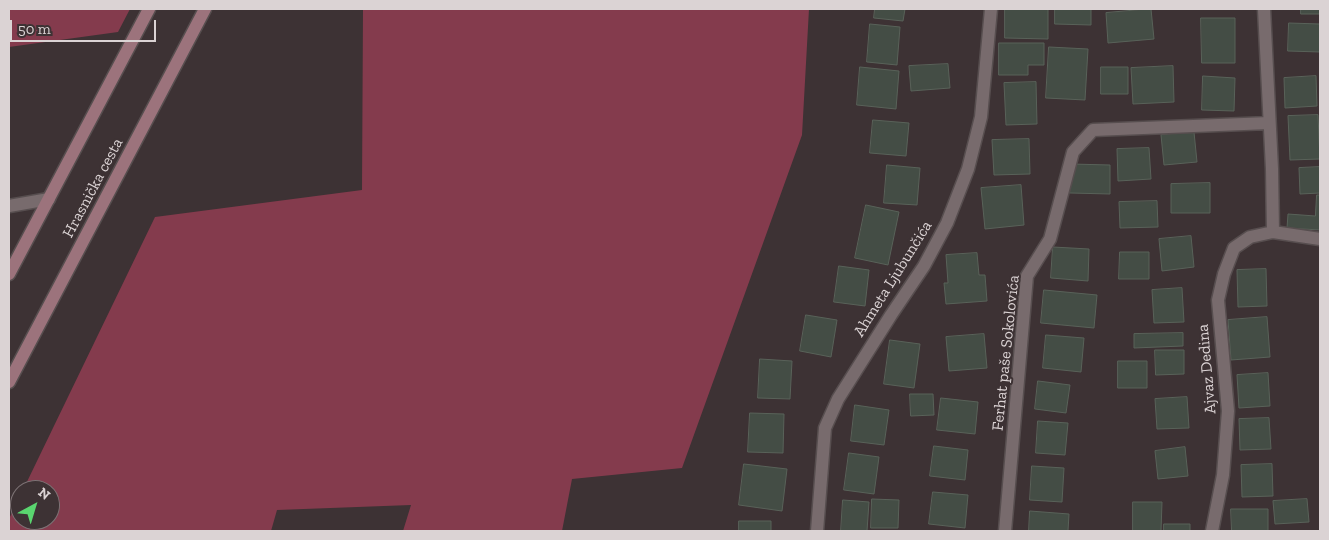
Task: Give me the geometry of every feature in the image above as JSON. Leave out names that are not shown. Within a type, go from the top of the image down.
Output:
[{"type":"main road","points":[[9,274],[149,9]]},
{"type":"main road","name":"Hrasnička cesta","points":[[9,382],[205,9]]},
{"type":"street","name":"Ahmeta Ljubunčića","points":[[817,531],[825,428],[838,399],[924,266],[948,223],[968,169],[981,117],[991,9]]},
{"type":"street","points":[[1262,10],[1272,169],[1273,232]]},
{"type":"street","name":"Ferhat paše Sokolovića","points":[[1005,531],[1027,276],[1050,239],[1073,152],[1093,130],[1269,122]]},
{"type":"street","points":[[9,206],[49,199]]},
{"type":"street","name":"Ajvaz Dedina","points":[[1212,531],[1223,475],[1228,411],[1218,300],[1224,274],[1234,248],[1250,237],[1273,232],[1320,238]]},
{"type":"shaded area","points":[[9,9],[130,9],[118,32],[9,47]]},
{"type":"shaded area","points":[[363,9],[809,9],[802,135],[682,468],[572,479],[562,531],[403,531],[411,505],[277,510],[271,531],[9,530],[10,517],[10,530],[60,530],[60,480],[28,480],[155,217],[362,190]]},
{"type":"building","points":[[875,9],[905,9],[903,21],[874,18]]},
{"type":"building","points":[[1005,9],[1048,9],[1048,39],[1005,38]]},
{"type":"building","points":[[1055,9],[1091,9],[1091,25],[1055,24]]},
{"type":"building","points":[[1151,9],[1154,39],[1108,43],[1106,13]]},
{"type":"building","points":[[1301,9],[1320,9],[1320,14],[1301,14]]},
{"type":"building","points":[[1201,18],[1235,18],[1235,63],[1202,63]]},
{"type":"building","points":[[1289,23],[1320,24],[1320,52],[1288,51]]},
{"type":"building","points":[[870,24],[900,27],[897,65],[867,62]]},
{"type":"building","points":[[999,43],[1044,43],[1044,65],[1028,65],[1028,75],[999,75]]},
{"type":"building","points":[[1049,47],[1088,49],[1085,100],[1046,98]]},
{"type":"building","points":[[948,64],[950,88],[911,91],[909,66]]},
{"type":"building","points":[[1173,66],[1174,102],[1133,104],[1131,68]]},
{"type":"building","points":[[860,67],[899,71],[896,109],[857,105]]},
{"type":"building","points":[[1101,67],[1128,67],[1128,94],[1101,94]]},
{"type":"building","points":[[1203,76],[1235,78],[1234,111],[1202,110]]},
{"type":"building","points":[[1316,76],[1317,106],[1285,108],[1284,78]]},
{"type":"building","points":[[1036,82],[1037,124],[1006,125],[1004,83]]},
{"type":"building","points":[[1318,115],[1320,159],[1290,160],[1288,116]]},
{"type":"building","points":[[873,120],[909,123],[906,156],[870,153]]},
{"type":"building","points":[[1194,132],[1197,162],[1164,165],[1161,135]]},
{"type":"building","points":[[1029,139],[1030,174],[994,175],[992,140]]},
{"type":"building","points":[[1149,148],[1151,179],[1118,181],[1117,149]]},
{"type":"building","points":[[1071,164],[1110,165],[1110,194],[1070,193]]},
{"type":"building","points":[[887,165],[920,168],[917,205],[884,203]]},
{"type":"building","points":[[1320,167],[1320,193],[1300,194],[1299,168]]},
{"type":"building","points":[[1210,183],[1210,213],[1171,213],[1171,184]]},
{"type":"building","points":[[1021,185],[1024,225],[985,229],[981,188]]},
{"type":"building","points":[[1317,195],[1320,195],[1320,230],[1287,228],[1288,214],[1315,216]]},
{"type":"building","points":[[1157,201],[1158,227],[1120,228],[1119,202]]},
{"type":"building","points":[[866,205],[899,212],[888,265],[855,258]]},
{"type":"building","points":[[1191,236],[1194,267],[1162,271],[1159,239]]},
{"type":"building","points":[[1053,247],[1089,249],[1088,281],[1051,278]]},
{"type":"building","points":[[1120,252],[1149,252],[1149,279],[1119,279]]},
{"type":"building","points":[[977,253],[979,275],[985,275],[987,301],[946,304],[944,283],[948,283],[946,255]]},
{"type":"building","points":[[839,266],[869,270],[865,306],[834,302]]},
{"type":"building","points":[[1266,269],[1267,306],[1238,307],[1237,270]]},
{"type":"building","points":[[1182,288],[1184,322],[1154,323],[1152,290]]},
{"type":"building","points":[[1044,290],[1097,295],[1094,328],[1041,323]]},
{"type":"building","points":[[806,315],[837,320],[831,357],[800,351]]},
{"type":"building","points":[[1267,317],[1270,357],[1231,360],[1228,320]]},
{"type":"building","points":[[1183,333],[1183,346],[1134,348],[1134,334]]},
{"type":"building","points":[[984,334],[987,368],[949,371],[946,337]]},
{"type":"building","points":[[1046,335],[1084,338],[1081,372],[1043,368]]},
{"type":"building","points":[[890,340],[920,344],[914,388],[884,384]]},
{"type":"building","points":[[1155,350],[1184,350],[1184,374],[1156,375]]},
{"type":"building","points":[[760,359],[792,361],[790,399],[758,398]]},
{"type":"building","points":[[1118,361],[1147,361],[1147,388],[1118,388]]},
{"type":"building","points":[[1268,373],[1270,406],[1239,408],[1237,375]]},
{"type":"building","points":[[1038,381],[1070,385],[1066,413],[1035,409]]},
{"type":"building","points":[[910,394],[933,394],[934,415],[911,416]]},
{"type":"building","points":[[1187,397],[1189,428],[1157,429],[1155,399]]},
{"type":"building","points":[[941,398],[978,402],[975,434],[937,430]]},
{"type":"building","points":[[855,405],[889,410],[884,445],[851,441]]},
{"type":"building","points":[[750,413],[784,414],[783,453],[748,452]]},
{"type":"building","points":[[1269,418],[1271,449],[1240,450],[1239,419]]},
{"type":"building","points":[[1038,421],[1068,423],[1065,455],[1036,453]]},
{"type":"building","points":[[934,446],[968,450],[965,480],[930,476]]},
{"type":"building","points":[[1185,447],[1188,476],[1158,479],[1155,451]]},
{"type":"building","points":[[849,453],[879,457],[874,494],[844,490]]},
{"type":"building","points":[[744,464],[787,469],[782,511],[739,505]]},
{"type":"building","points":[[1272,464],[1273,496],[1242,497],[1241,465]]},
{"type":"building","points":[[1032,466],[1064,468],[1062,502],[1030,500]]},
{"type":"building","points":[[933,492],[968,495],[965,528],[929,524]]},
{"type":"building","points":[[872,499],[899,500],[898,528],[871,528]]},
{"type":"building","points":[[1307,499],[1309,522],[1275,524],[1273,501]]},
{"type":"building","points":[[843,500],[869,502],[867,531],[841,531]]},
{"type":"building","points":[[1133,502],[1162,502],[1161,531],[1133,531]]},
{"type":"building","points":[[1231,509],[1268,509],[1268,531],[1232,531]]},
{"type":"building","points":[[1030,511],[1069,514],[1068,531],[1029,531]]},
{"type":"building","points":[[739,521],[771,521],[771,531],[739,531]]},
{"type":"building","points":[[1164,524],[1190,524],[1190,531],[1164,531]]}]
